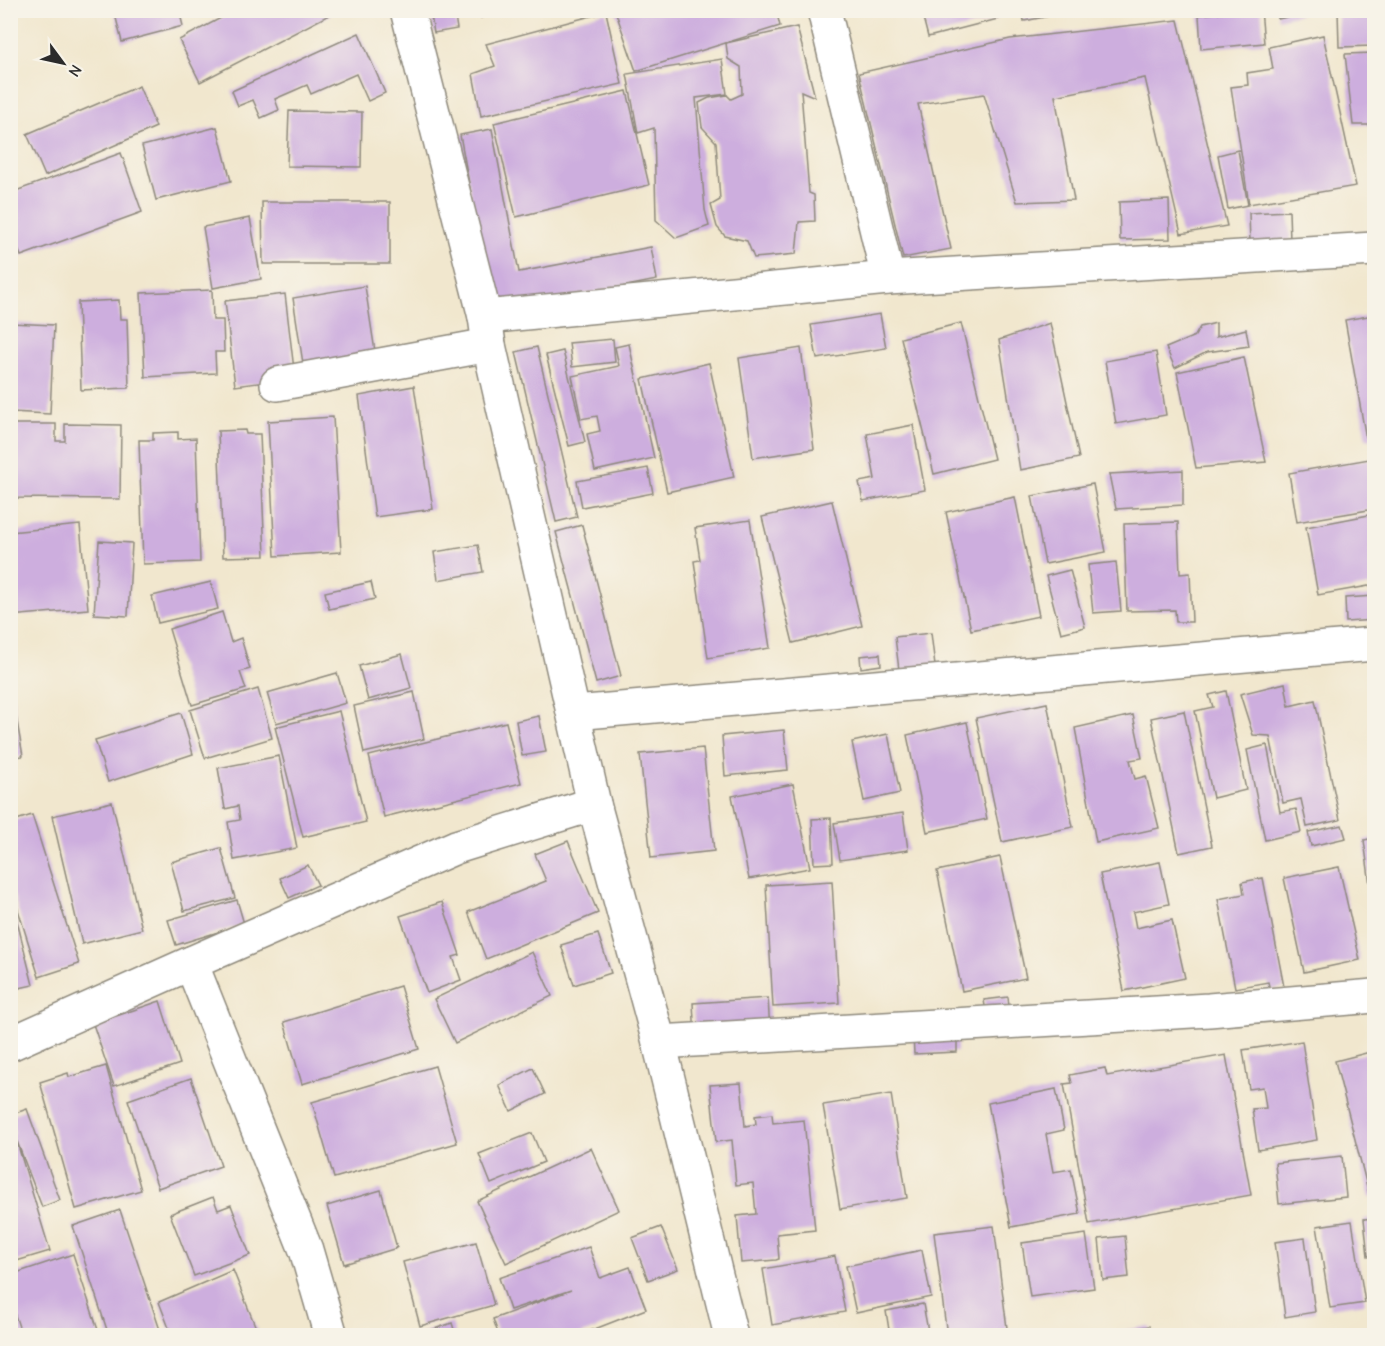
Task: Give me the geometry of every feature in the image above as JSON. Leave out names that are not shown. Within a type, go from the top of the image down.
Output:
[{"type":"street","points":[[407,10],[487,331],[594,804],[659,1042],[731,1335]]},
{"type":"street","points":[[824,10],[888,278]]},
{"type":"street","points":[[277,384],[487,331],[888,278],[1374,249]]},
{"type":"street","points":[[574,713],[1374,644]]},
{"type":"street","points":[[10,1044],[456,847],[594,804]]},
{"type":"street","points":[[191,963],[306,1250],[331,1335]]},
{"type":"street","points":[[659,1042],[1209,1010],[1374,996]]},
{"type":"building","points":[[114,10],[179,10],[183,26],[122,42]]},
{"type":"building","points":[[236,10],[329,10],[331,14],[200,82],[179,40]]},
{"type":"building","points":[[430,10],[454,10],[457,29],[434,33]]},
{"type":"building","points":[[477,10],[495,10],[481,18]]},
{"type":"building","points":[[615,10],[776,10],[780,26],[636,71]]},
{"type":"building","points":[[921,10],[996,10],[998,19],[928,37]]},
{"type":"building","points":[[1022,10],[1070,10],[1070,12],[1024,21]]},
{"type":"building","points":[[1261,10],[1264,43],[1201,49],[1199,15]]},
{"type":"building","points":[[1277,10],[1313,10],[1313,11],[1278,19]]},
{"type":"building","points":[[1338,10],[1374,10],[1374,46],[1339,47]]},
{"type":"building","points":[[606,12],[622,84],[481,116],[473,74],[495,66],[486,44]]},
{"type":"building","points":[[1178,20],[1227,226],[1181,234],[1145,78],[1055,96],[1074,200],[1017,202],[984,94],[918,104],[951,249],[903,258],[859,73],[1010,39]]},
{"type":"building","points":[[797,27],[815,97],[801,91],[809,193],[814,195],[815,221],[799,222],[796,254],[754,258],[747,241],[725,236],[717,227],[711,205],[720,200],[716,142],[702,127],[699,103],[709,98],[727,95],[731,99],[742,94],[741,67],[728,59],[726,43]]},
{"type":"building","points":[[359,33],[385,93],[368,101],[356,74],[311,94],[307,85],[275,99],[279,110],[261,118],[253,100],[238,106],[232,91]]},
{"type":"building","points":[[1323,35],[1356,186],[1249,204],[1231,87],[1248,85],[1247,73],[1273,69],[1269,47]]},
{"type":"building","points":[[1374,53],[1374,125],[1353,125],[1345,54]]},
{"type":"building","points":[[722,59],[727,94],[696,98],[705,210],[709,226],[676,238],[656,220],[654,128],[638,133],[627,74]]},
{"type":"building","points":[[139,86],[156,127],[45,176],[27,134]]},
{"type":"building","points":[[627,91],[649,185],[516,217],[494,123]]},
{"type":"building","points":[[289,111],[362,112],[361,167],[287,166]]},
{"type":"building","points":[[217,127],[231,181],[156,200],[142,146]]},
{"type":"building","points":[[492,129],[519,272],[651,247],[657,280],[493,312],[460,135]]},
{"type":"building","points":[[1238,150],[1248,205],[1228,209],[1218,155]]},
{"type":"building","points":[[121,153],[142,212],[21,256],[10,229],[10,193]]},
{"type":"building","points":[[1169,200],[1170,239],[1120,240],[1119,202]]},
{"type":"building","points":[[262,202],[390,202],[390,264],[263,264]]},
{"type":"building","points":[[1289,211],[1290,241],[1250,243],[1249,213]]},
{"type":"building","points":[[250,218],[261,279],[213,288],[203,227]]},
{"type":"building","points":[[365,286],[376,358],[304,370],[293,298]]},
{"type":"building","points":[[212,290],[213,320],[223,320],[224,352],[215,352],[216,373],[145,377],[141,293]]},
{"type":"building","points":[[285,294],[295,378],[235,386],[225,301]]},
{"type":"building","points":[[119,300],[120,319],[127,319],[129,388],[81,390],[78,302]]},
{"type":"building","points":[[880,314],[886,348],[817,359],[811,325]]},
{"type":"building","points":[[1374,315],[1374,438],[1366,439],[1345,320]]},
{"type":"building","points":[[10,323],[54,325],[50,414],[10,412]]},
{"type":"building","points":[[961,323],[994,459],[934,474],[901,338]]},
{"type":"building","points":[[1050,323],[1079,458],[1020,470],[999,340]]},
{"type":"building","points":[[1216,323],[1216,337],[1246,329],[1249,346],[1207,352],[1175,368],[1166,348],[1195,336],[1200,327]]},
{"type":"building","points":[[613,339],[615,362],[572,367],[569,343]]},
{"type":"building","points":[[629,344],[654,458],[595,471],[587,434],[600,431],[597,416],[581,419],[572,376],[619,366],[615,347]]},
{"type":"building","points":[[537,347],[577,517],[556,522],[516,352]]},
{"type":"building","points":[[801,348],[814,449],[753,458],[739,358]]},
{"type":"building","points":[[563,351],[585,442],[569,446],[546,355]]},
{"type":"building","points":[[1156,352],[1166,415],[1116,424],[1105,361]]},
{"type":"building","points":[[1244,357],[1266,462],[1196,468],[1177,372]]},
{"type":"building","points":[[709,363],[734,477],[667,492],[642,379]]},
{"type":"building","points":[[414,386],[433,509],[375,517],[359,396]]},
{"type":"building","points":[[333,417],[341,552],[275,556],[268,421]]},
{"type":"building","points":[[10,424],[56,424],[56,441],[65,441],[65,424],[121,425],[120,499],[10,498]]},
{"type":"building","points":[[913,425],[925,490],[863,501],[859,482],[875,479],[867,434]]},
{"type":"building","points":[[245,430],[246,434],[260,434],[265,556],[223,557],[218,431]]},
{"type":"building","points":[[178,432],[178,439],[196,438],[200,562],[143,564],[139,440],[153,440],[153,433]]},
{"type":"building","points":[[1369,459],[1374,489],[1374,509],[1297,522],[1289,473]]},
{"type":"building","points":[[648,468],[653,493],[582,507],[577,481]]},
{"type":"building","points":[[1183,470],[1183,505],[1116,509],[1109,474]]},
{"type":"building","points":[[1093,484],[1106,552],[1045,564],[1032,496]]},
{"type":"building","points":[[1015,497],[1039,616],[971,630],[946,512]]},
{"type":"building","points":[[832,501],[862,626],[793,643],[762,517]]},
{"type":"building","points":[[1374,514],[1374,585],[1318,595],[1306,527]]},
{"type":"building","points":[[750,520],[770,648],[708,658],[694,561],[700,560],[695,528]]},
{"type":"building","points":[[1178,522],[1180,574],[1190,573],[1192,622],[1176,622],[1175,610],[1127,611],[1124,524]]},
{"type":"building","points":[[80,525],[88,609],[10,616],[10,532]]},
{"type":"building","points":[[582,525],[621,676],[596,683],[556,532]]},
{"type":"building","points":[[99,541],[132,543],[128,616],[94,614]]},
{"type":"building","points":[[478,545],[483,572],[438,580],[434,552]]},
{"type":"building","points":[[1116,562],[1121,611],[1093,613],[1088,565]]},
{"type":"building","points":[[1070,570],[1085,627],[1061,633],[1046,576]]},
{"type":"building","points":[[211,582],[218,609],[158,623],[152,596]]},
{"type":"building","points":[[371,582],[375,599],[329,609],[325,592]]},
{"type":"building","points":[[1374,596],[1374,620],[1346,622],[1345,598]]},
{"type":"building","points":[[222,612],[231,642],[241,638],[250,669],[240,672],[246,689],[192,705],[169,629]]},
{"type":"building","points":[[931,633],[935,666],[899,670],[895,637]]},
{"type":"building","points":[[402,654],[411,688],[368,700],[359,666]]},
{"type":"building","points":[[880,654],[881,665],[861,668],[860,656]]},
{"type":"building","points":[[337,673],[346,703],[276,723],[267,693]]},
{"type":"building","points":[[1285,683],[1289,706],[1315,700],[1340,820],[1307,827],[1301,799],[1283,803],[1270,736],[1253,735],[1240,694]]},
{"type":"building","points":[[258,689],[272,738],[205,758],[190,710]]},
{"type":"building","points":[[1226,691],[1246,790],[1213,798],[1195,711],[1213,707],[1209,695]]},
{"type":"building","points":[[414,692],[424,739],[364,753],[354,706]]},
{"type":"building","points":[[12,693],[23,756],[10,758],[10,694]]},
{"type":"building","points":[[1047,703],[1073,827],[1002,842],[976,718]]},
{"type":"building","points":[[339,711],[366,822],[303,837],[275,727]]},
{"type":"building","points":[[1184,711],[1212,846],[1179,853],[1151,718]]},
{"type":"building","points":[[181,713],[193,754],[108,782],[95,740]]},
{"type":"building","points":[[1133,715],[1142,758],[1130,760],[1135,779],[1146,776],[1159,828],[1096,842],[1075,728]]},
{"type":"building","points":[[539,716],[546,752],[522,756],[516,721]]},
{"type":"building","points":[[506,722],[521,783],[384,817],[369,756]]},
{"type":"building","points":[[967,722],[987,819],[927,832],[907,735]]},
{"type":"building","points":[[784,730],[788,770],[725,776],[722,736]]},
{"type":"building","points":[[888,734],[900,793],[864,801],[852,742]]},
{"type":"building","points":[[1267,745],[1280,812],[1296,809],[1301,832],[1265,840],[1247,750]]},
{"type":"building","points":[[703,748],[714,851],[651,858],[640,754]]},
{"type":"building","points":[[279,756],[297,848],[234,860],[228,822],[240,820],[238,806],[225,809],[218,768]]},
{"type":"building","points":[[793,784],[810,868],[749,879],[732,796]]},
{"type":"building","points":[[112,802],[142,929],[82,944],[52,816]]},
{"type":"building","points":[[903,813],[908,850],[840,860],[834,823]]},
{"type":"building","points":[[32,815],[79,964],[39,977],[10,884],[10,822]]},
{"type":"building","points":[[831,818],[833,863],[814,864],[812,819]]},
{"type":"building","points":[[1342,825],[1346,838],[1311,846],[1308,832]]},
{"type":"building","points":[[1374,838],[1374,906],[1373,907],[1364,840]]},
{"type":"building","points":[[568,841],[598,913],[486,959],[468,912],[546,881],[535,854]]},
{"type":"building","points":[[221,848],[235,898],[184,911],[171,862]]},
{"type":"building","points":[[1000,857],[1026,978],[962,991],[937,871]]},
{"type":"building","points":[[1160,862],[1169,904],[1133,912],[1136,928],[1172,920],[1185,978],[1124,991],[1100,874]]},
{"type":"building","points":[[308,865],[318,885],[289,898],[280,878]]},
{"type":"building","points":[[1339,867],[1360,960],[1304,972],[1284,878]]},
{"type":"building","points":[[1263,878],[1284,987],[1270,990],[1268,982],[1235,988],[1218,899],[1244,894],[1242,882]]},
{"type":"building","points":[[832,881],[839,1003],[773,1007],[766,885]]},
{"type":"building","points":[[10,893],[33,985],[10,990]]},
{"type":"building","points":[[237,900],[244,924],[176,945],[168,920]]},
{"type":"building","points":[[442,902],[460,955],[453,957],[461,980],[427,993],[400,916]]},
{"type":"building","points":[[598,934],[611,973],[574,985],[561,945]]},
{"type":"building","points":[[532,952],[552,996],[455,1043],[434,999]]},
{"type":"building","points":[[400,986],[419,1049],[302,1084],[284,1022]]},
{"type":"building","points":[[1008,997],[1010,1016],[987,1019],[984,1000]]},
{"type":"building","points":[[768,998],[770,1032],[695,1038],[693,1003]]},
{"type":"building","points":[[160,1001],[180,1064],[114,1086],[93,1024]]},
{"type":"building","points":[[957,1032],[957,1052],[914,1054],[913,1034]]},
{"type":"building","points":[[1302,1041],[1317,1140],[1258,1150],[1252,1109],[1266,1108],[1263,1087],[1249,1089],[1243,1050]]},
{"type":"building","points":[[1374,1051],[1374,1197],[1370,1198],[1335,1061]]},
{"type":"building","points":[[1226,1055],[1251,1195],[1089,1224],[1064,1084],[1072,1083],[1070,1075],[1105,1068],[1107,1076]]},
{"type":"building","points":[[106,1066],[141,1190],[76,1209],[40,1082],[68,1073],[69,1077]]},
{"type":"building","points":[[435,1066],[457,1143],[334,1178],[312,1102]]},
{"type":"building","points":[[533,1068],[545,1094],[511,1111],[499,1085]]},
{"type":"building","points":[[191,1078],[221,1166],[158,1188],[128,1100]]},
{"type":"building","points":[[741,1083],[745,1126],[756,1124],[755,1116],[772,1114],[773,1123],[804,1120],[815,1230],[777,1234],[779,1259],[776,1260],[741,1263],[737,1216],[756,1214],[753,1183],[736,1185],[732,1140],[716,1142],[710,1085]]},
{"type":"building","points":[[1056,1089],[1064,1130],[1046,1134],[1053,1172],[1071,1169],[1080,1214],[1011,1227],[988,1103]]},
{"type":"building","points":[[891,1094],[907,1198],[840,1209],[823,1105]]},
{"type":"building","points":[[27,1109],[60,1200],[42,1207],[15,1136],[50,1251],[10,1263],[10,1135],[15,1134],[10,1115]]},
{"type":"building","points":[[532,1133],[544,1162],[491,1184],[479,1154]]},
{"type":"building","points":[[591,1148],[619,1210],[506,1263],[477,1201]]},
{"type":"building","points":[[1342,1156],[1346,1197],[1279,1204],[1275,1163]]},
{"type":"building","points":[[381,1190],[397,1248],[344,1264],[327,1206]]},
{"type":"building","points":[[213,1197],[218,1210],[231,1205],[250,1255],[194,1276],[170,1214]]},
{"type":"building","points":[[120,1210],[162,1336],[109,1336],[73,1226]]},
{"type":"building","points":[[1374,1218],[1374,1256],[1368,1256],[1364,1219]]},
{"type":"building","points":[[1352,1221],[1365,1303],[1330,1308],[1317,1226]]},
{"type":"building","points":[[994,1226],[1008,1336],[947,1336],[934,1233]]},
{"type":"building","points":[[661,1227],[678,1269],[648,1280],[632,1238]]},
{"type":"building","points":[[1086,1234],[1094,1288],[1030,1297],[1022,1243]]},
{"type":"building","points":[[1125,1236],[1129,1277],[1103,1280],[1099,1239]]},
{"type":"building","points":[[1305,1238],[1315,1312],[1285,1317],[1275,1242]]},
{"type":"building","points":[[476,1242],[494,1305],[420,1326],[403,1262]]},
{"type":"building","points":[[589,1247],[600,1278],[630,1267],[646,1309],[577,1336],[499,1336],[493,1319],[571,1290],[510,1310],[499,1278]]},
{"type":"building","points":[[922,1250],[931,1297],[856,1313],[846,1266]]},
{"type":"building","points":[[73,1254],[100,1336],[22,1336],[10,1300],[10,1275]]},
{"type":"building","points":[[835,1256],[845,1312],[772,1325],[763,1269]]},
{"type":"building","points":[[233,1270],[258,1333],[251,1336],[172,1336],[159,1302]]},
{"type":"building","points":[[923,1304],[929,1336],[890,1336],[886,1311]]},
{"type":"building","points":[[452,1323],[456,1336],[416,1335]]},
{"type":"building","points":[[1149,1326],[1151,1336],[1126,1336],[1125,1330]]}]
